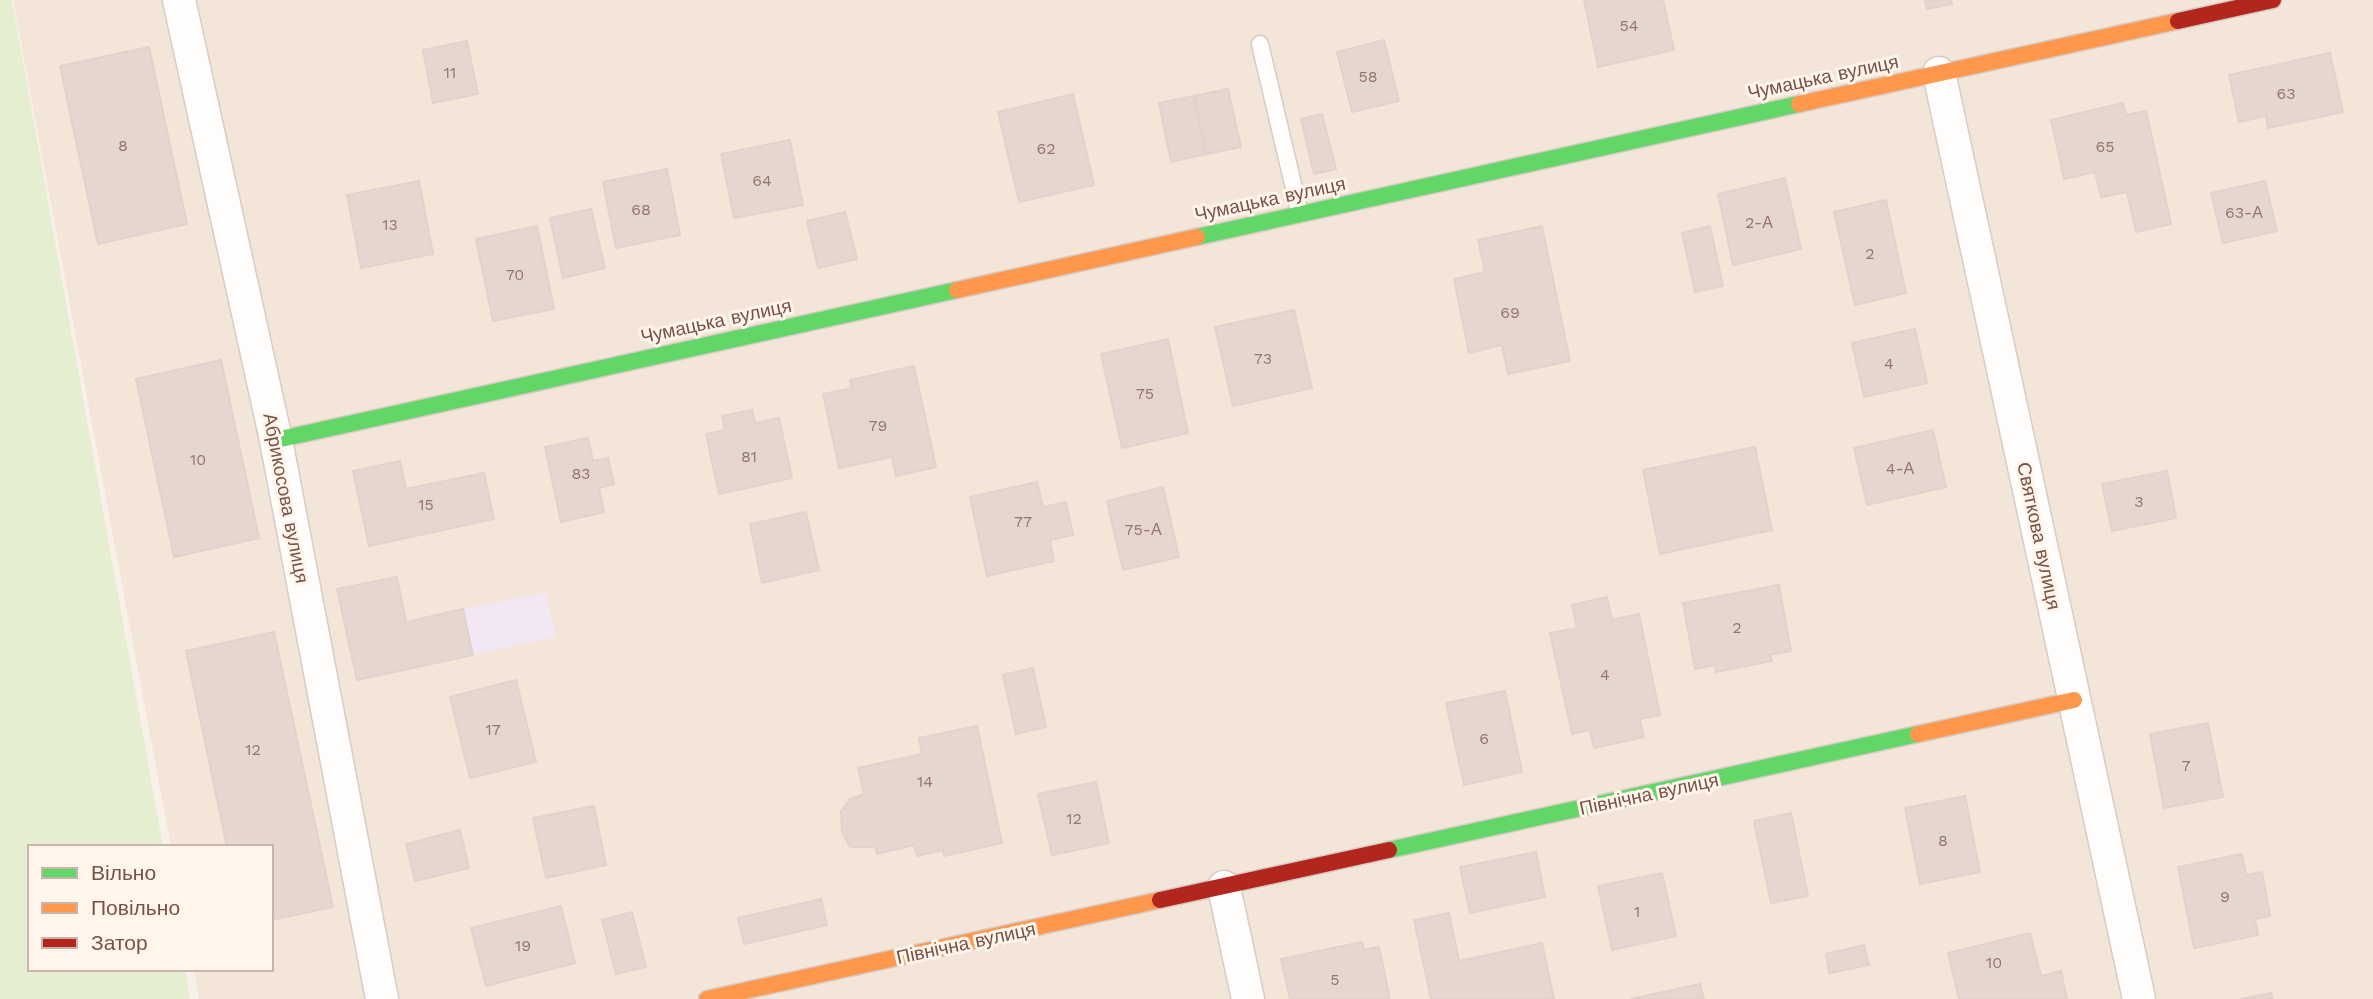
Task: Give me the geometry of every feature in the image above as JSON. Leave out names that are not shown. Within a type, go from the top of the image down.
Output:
[{"type":"street","name":"Абрикосова вулиця","points":[[179,0],[276,440],[382,999]]},
{"type":"street","name":"Чумацька вулиця","points":[[276,440],[2273,0]]},
{"type":"street","name":"Святкова вулиця","points":[[1939,73],[2139,999]]},
{"type":"street","name":"Північна вулиця","points":[[707,999],[2074,700]]},
{"type":"street","points":[[1224,887],[1248,999]]},
{"type":"lane","points":[[1260,44],[1300,214]]},
{"type":"shaded area","points":[[13,0],[2373,0],[2373,999],[199,999],[194,971],[273,971],[273,845],[171,845]]},
{"type":"shaded area","points":[[397,577],[407,621],[546,592],[556,637],[357,680],[337,589]]},
{"type":"green space","points":[[0,0],[12,0],[163,845],[28,845],[28,971],[185,971],[190,999],[0,999]]},
{"type":"building","points":[[1584,0],[1663,0],[1674,50],[1598,67]]},
{"type":"building","points":[[1925,0],[1951,0],[1952,4],[1927,9]]},
{"type":"building","points":[[1384,40],[1399,101],[1352,112],[1337,52]]},
{"type":"building","points":[[467,41],[478,94],[433,103],[423,50]]},
{"type":"building","points":[[149,47],[187,224],[98,244],[60,66]]},
{"type":"building","points":[[2330,53],[2343,112],[2268,128],[2266,116],[2239,122],[2229,75]]},
{"type":"building","points":[[1228,89],[1241,147],[1206,154],[1194,96]]},
{"type":"building","points":[[1073,94],[1094,185],[1019,202],[998,112]]},
{"type":"building","points":[[1194,96],[1206,154],[1171,162],[1159,103]]},
{"type":"building","points":[[2123,103],[2126,115],[2146,111],[2171,224],[2136,232],[2127,192],[2101,197],[2095,172],[2064,179],[2051,120]]},
{"type":"building","points":[[1322,114],[1336,169],[1314,174],[1301,119]]},
{"type":"building","points":[[790,140],[803,205],[734,218],[721,154]]},
{"type":"building","points":[[667,169],[680,235],[616,248],[603,182]]},
{"type":"building","points":[[1785,178],[1801,249],[1733,265],[1718,194]]},
{"type":"building","points":[[419,181],[433,254],[361,268],[347,195]]},
{"type":"building","points":[[2265,181],[2277,231],[2223,243],[2211,193]]},
{"type":"building","points":[[1886,200],[1906,293],[1855,305],[1834,212]]},
{"type":"building","points":[[591,209],[605,268],[563,278],[550,218]]},
{"type":"building","points":[[845,212],[857,259],[818,268],[807,221]]},
{"type":"building","points":[[537,226],[554,309],[493,321],[476,239]]},
{"type":"building","points":[[1542,226],[1570,361],[1508,374],[1502,345],[1469,353],[1454,279],[1485,272],[1478,240]]},
{"type":"building","points":[[1710,226],[1723,286],[1695,292],[1682,233]]},
{"type":"building","points":[[1294,310],[1312,388],[1233,406],[1215,327]]},
{"type":"building","points":[[1915,329],[1927,383],[1864,397],[1852,343]]},
{"type":"building","points":[[1168,339],[1188,433],[1122,448],[1101,354]]},
{"type":"building","points":[[221,360],[259,538],[174,557],[136,379]]},
{"type":"building","points":[[914,366],[936,467],[896,476],[892,457],[839,468],[823,394],[852,388],[850,380]]},
{"type":"building","points":[[752,410],[755,423],[779,418],[792,478],[719,494],[706,434],[725,430],[722,416]]},
{"type":"building","points":[[1933,430],[1946,487],[1867,505],[1854,448]]},
{"type":"building","points":[[588,438],[593,461],[608,458],[614,484],[599,488],[604,512],[561,522],[545,447]]},
{"type":"building","points":[[1755,447],[1772,530],[1660,554],[1643,470]]},
{"type":"building","points":[[400,461],[406,489],[484,473],[494,519],[369,546],[353,471]]},
{"type":"building","points":[[2167,471],[2176,518],[2112,531],[2102,484]]},
{"type":"building","points":[[1037,482],[1043,507],[1066,502],[1073,535],[1050,540],[1054,561],[987,576],[970,497]]},
{"type":"building","points":[[1163,487],[1179,557],[1123,570],[1107,501]]},
{"type":"building","points":[[806,512],[819,570],[762,583],[750,524]]},
{"type":"building","points":[[397,577],[406,622],[463,609],[473,655],[357,680],[337,589]]},
{"type":"building","points":[[1779,585],[1791,651],[1770,655],[1772,661],[1716,672],[1715,665],[1695,669],[1683,603]]},
{"type":"building","points":[[1607,597],[1612,620],[1639,614],[1660,715],[1640,719],[1644,737],[1594,748],[1590,730],[1572,734],[1550,633],[1577,628],[1572,605]]},
{"type":"building","points":[[274,632],[333,907],[273,920],[273,845],[227,845],[186,651]]},
{"type":"building","points":[[1033,668],[1046,727],[1016,734],[1003,675]]},
{"type":"building","points":[[516,680],[536,762],[470,778],[450,697]]},
{"type":"building","points":[[1505,691],[1522,772],[1464,785],[1446,703]]},
{"type":"building","points":[[2208,723],[2223,797],[2164,808],[2150,734]]},
{"type":"building","points":[[977,726],[1002,843],[944,856],[943,850],[917,856],[914,845],[877,854],[875,847],[850,847],[842,831],[841,811],[850,799],[864,794],[858,768],[922,754],[919,738]]},
{"type":"building","points":[[1096,782],[1109,843],[1052,855],[1038,794]]},
{"type":"building","points":[[1965,796],[1980,872],[1920,884],[1905,808]]},
{"type":"building","points":[[594,806],[606,865],[546,878],[533,818]]},
{"type":"building","points":[[1791,813],[1808,896],[1771,903],[1754,821]]},
{"type":"building","points":[[460,830],[469,868],[415,881],[406,844]]},
{"type":"building","points":[[1536,852],[1545,897],[1470,913],[1460,867]]},
{"type":"building","points":[[2242,854],[2246,875],[2262,872],[2270,916],[2255,919],[2258,935],[2194,948],[2178,867]]},
{"type":"building","points":[[1662,873],[1676,936],[1612,950],[1598,886]]},
{"type":"building","points":[[821,899],[827,925],[744,944],[738,918]]},
{"type":"building","points":[[561,906],[575,963],[486,986],[471,928]]},
{"type":"building","points":[[632,912],[646,967],[616,974],[602,920]]},
{"type":"building","points":[[1449,913],[1459,961],[1542,943],[1554,999],[1431,999],[1414,920]]},
{"type":"building","points":[[2030,933],[2041,976],[2061,971],[2067,999],[1959,999],[1948,953]]},
{"type":"building","points":[[1362,942],[1364,950],[1379,947],[1390,999],[1290,999],[1281,959]]},
{"type":"building","points":[[1864,945],[1869,965],[1829,973],[1826,954]]},
{"type":"building","points":[[1700,984],[1704,999],[1631,999]]},
{"type":"building","points":[[2271,993],[2273,999],[2240,999]]},
{"type":"traffic: fast","points":[[1197,237],[1799,104]]},
{"type":"traffic: fast","points":[[276,440],[957,290]]},
{"type":"traffic: fast","points":[[1389,850],[1918,734]]},
{"type":"traffic: slow","points":[[1799,104],[2178,21]]},
{"type":"traffic: slow","points":[[957,290],[1197,237]]},
{"type":"traffic: slow","points":[[1918,734],[2074,700]]},
{"type":"traffic: slow","points":[[707,999],[1160,900]]},
{"type":"traffic: jam","points":[[2178,21],[2273,0]]},
{"type":"traffic: jam","points":[[1160,900],[1389,850]]}]
